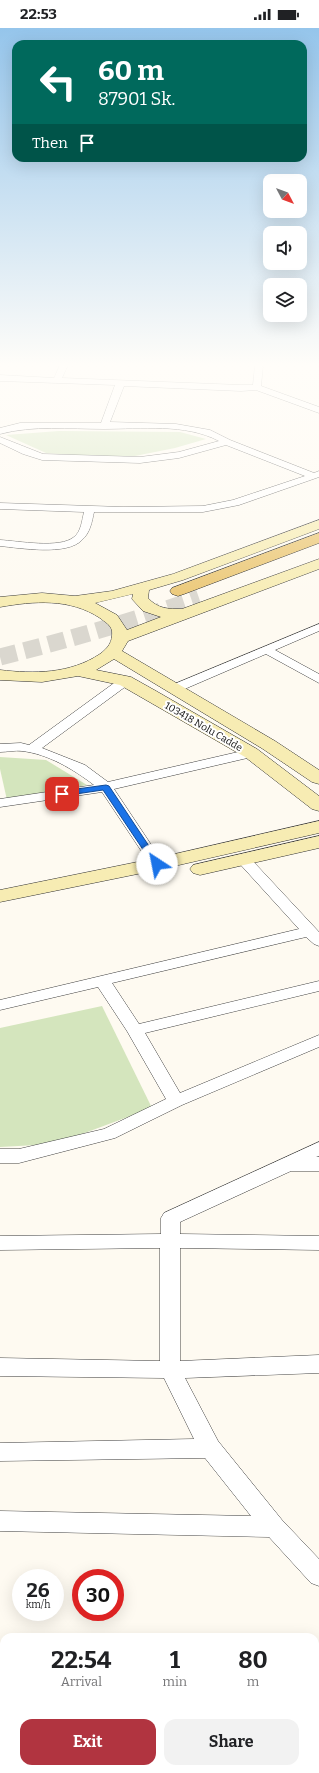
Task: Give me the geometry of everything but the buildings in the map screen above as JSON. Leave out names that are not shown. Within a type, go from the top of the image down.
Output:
[{"type":"main road","points":[[178,591],[319,538]]},
{"type":"main road","points":[[199,598],[319,552]]},
{"type":"street","points":[[14,446],[42,457],[140,460],[179,455],[211,446]]},
{"type":"street","points":[[239,446],[316,475]]},
{"type":"street","points":[[0,506],[123,510],[203,509],[235,503],[316,475]]},
{"type":"street","points":[[0,543],[48,546],[72,543],[84,532],[90,509]]},
{"type":"street","points":[[75,601],[113,595],[178,577],[319,524]]},
{"type":"street","points":[[5,677],[47,677],[77,671],[98,662],[116,645],[186,613],[319,564]]},
{"type":"street","points":[[141,588],[140,599],[150,610],[166,615],[186,613]]},
{"type":"street","points":[[0,590],[16,600]]},
{"type":"street","points":[[0,602],[51,598],[75,601],[96,608],[114,620],[118,627],[116,645]]},
{"type":"street","points":[[176,688],[318,628]]},
{"type":"street","points":[[116,645],[176,688],[269,745],[319,778]]},
{"type":"street","points":[[267,650],[319,679]]},
{"type":"street","name":"103418 Nolu Cadde","points":[[77,671],[125,681],[251,753],[319,804]]},
{"type":"street","points":[[32,749],[125,681]]},
{"type":"street","points":[[0,748],[21,747],[45,752],[80,768],[106,788],[157,864]]},
{"type":"street","points":[[1,799],[106,788],[251,753]]},
{"type":"street","points":[[0,896],[157,864],[319,827]]},
{"type":"street","points":[[0,910],[244,860],[319,842]]},
{"type":"street","points":[[244,860],[314,936]]},
{"type":"street","points":[[0,1005],[102,980],[314,936]]},
{"type":"street","points":[[102,980],[135,1030],[176,1101]]},
{"type":"street","points":[[135,1030],[319,986]]},
{"type":"street","points":[[0,1156],[19,1156],[109,1134],[176,1101],[319,1042]]},
{"type":"street","points":[[319,1148],[289,1164],[171,1218],[170,1241],[170,1370],[210,1448],[274,1527],[319,1575]]},
{"type":"street","points":[[289,1164],[319,1164]]},
{"type":"street","points":[[0,1243],[170,1241],[319,1243]]},
{"type":"street","points":[[0,1367],[170,1370],[318,1366]]},
{"type":"street","points":[[0,1452],[210,1448]]},
{"type":"street","points":[[0,1521],[274,1527]]},
{"type":"green space","points":[[31,446],[180,446],[135,456],[84,456],[46,453]]},
{"type":"green space","points":[[0,757],[46,760],[87,785],[7,800],[0,769]]},
{"type":"green space","points":[[102,1006],[152,1108],[55,1144],[0,1147],[0,1028]]},
{"type":"tunnel","points":[[0,657],[100,630],[199,598]]},
{"type":"route","points":[[62,794],[106,788],[157,864]]}]
